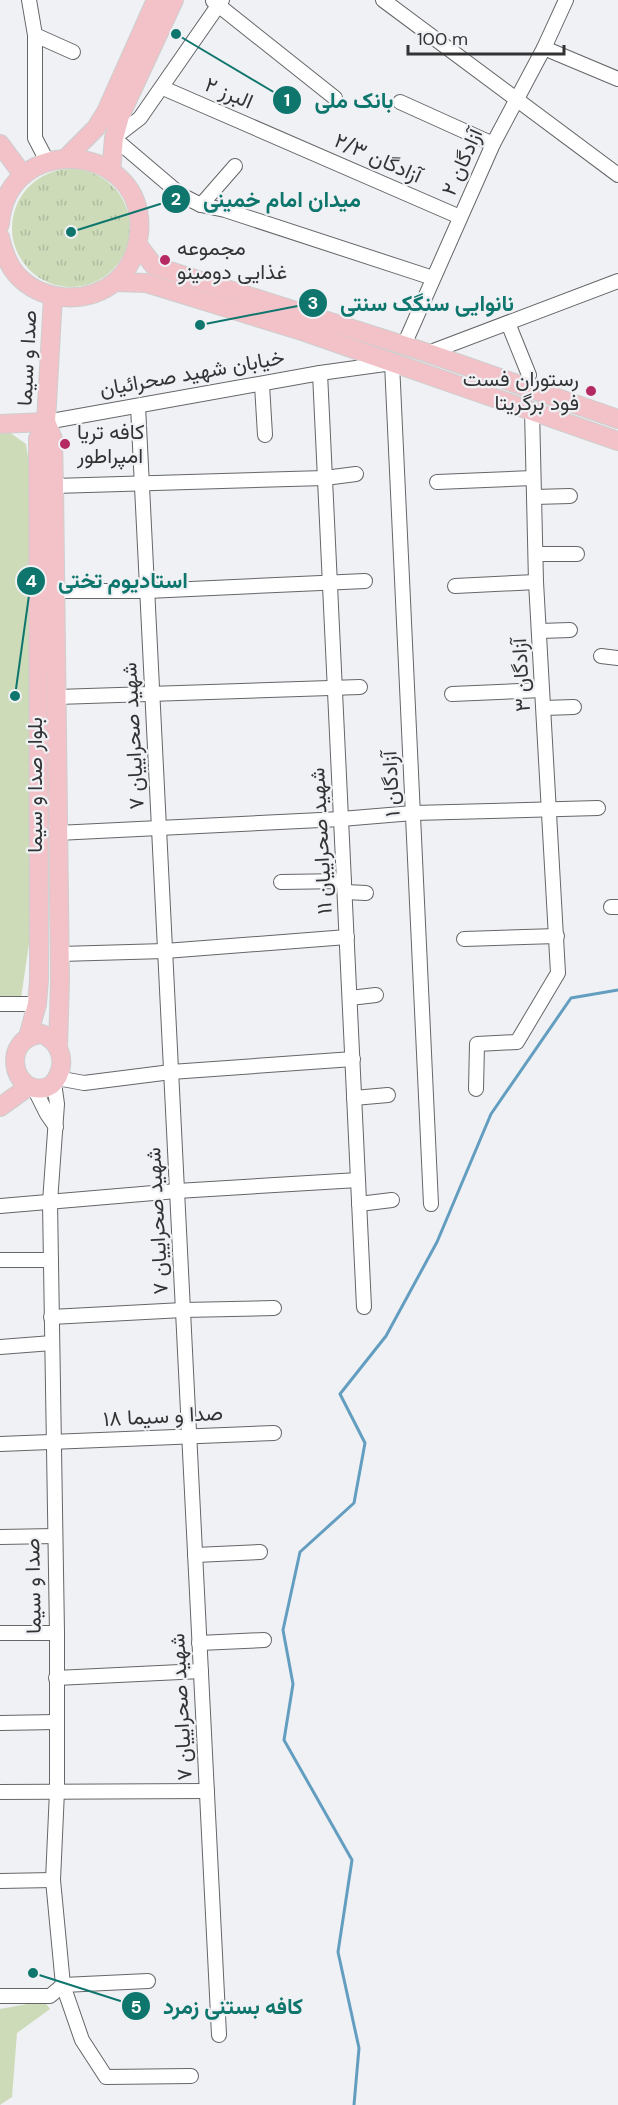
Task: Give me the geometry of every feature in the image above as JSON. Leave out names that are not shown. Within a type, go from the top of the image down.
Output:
[{"type":"main road","points":[[111,171],[114,138],[120,116],[174,0]]},
{"type":"main road","points":[[66,158],[96,128],[106,112],[153,1]]},
{"type":"main road","points":[[0,144],[23,175]]},
{"type":"main road","points":[[0,224],[1,212],[9,192],[23,175],[47,161],[66,158],[81,158],[111,171],[126,186],[136,204],[140,224],[138,245],[130,265],[116,282],[97,293],[75,298],[53,296],[33,288],[16,274],[2,255],[0,237]]},
{"type":"main road","points":[[138,245],[154,266],[316,327],[392,363],[618,441]]},
{"type":"main road","points":[[116,282],[146,283],[316,327],[404,345],[618,419]]},
{"type":"main road","name":"صدا و سیما","points":[[46,422],[53,296]]},
{"type":"main road","points":[[579,426],[585,408]]},
{"type":"main road","name":"خیابان شهید صحرائیان","points":[[0,424],[46,422]]},
{"type":"main road","name":"بلوار صدا و سیما","points":[[46,422],[53,438],[54,486],[60,954],[58,1047]]},
{"type":"main road","name":"بلوار صدا و سیما","points":[[28,1037],[36,1008],[39,980],[38,439],[46,422]]},
{"type":"main road","points":[[36,1008],[39,1020],[56,1023],[60,1018]]},
{"type":"main road","points":[[0,1075],[15,1056],[22,1042],[28,1037],[42,1034],[56,1042],[58,1047],[60,1063],[56,1080],[43,1088],[31,1087],[21,1079],[15,1056]]},
{"type":"main road","points":[[0,1107],[31,1087]]},
{"type":"street","points":[[29,0],[35,35],[35,138],[47,161]]},
{"type":"street","points":[[383,0],[618,175]]},
{"type":"street","points":[[334,98],[217,2],[163,88],[140,118],[114,138],[181,195],[201,205],[225,210],[433,278]]},
{"type":"street","name":"آزادگان ۲","points":[[404,345],[493,144],[544,48],[562,2]]},
{"type":"street","points":[[35,35],[73,52]]},
{"type":"street","points":[[544,48],[618,79]]},
{"type":"street","name":"البرز ۲","points":[[163,88],[312,152]]},
{"type":"street","points":[[400,102],[493,144]]},
{"type":"street","name":"آزادگان ۲/۳","points":[[312,152],[460,217]]},
{"type":"street","points":[[201,205],[235,166]]},
{"type":"street","points":[[428,353],[618,281]]},
{"type":"street","points":[[508,323],[529,375]]},
{"type":"street","name":"خیابان شهید صحرائیان","points":[[46,422],[320,373],[392,363]]},
{"type":"street","name":"آزادگان ۱","points":[[392,363],[431,1204]]},
{"type":"street","name":"شهید صحراییان ۱۱","points":[[320,373],[364,1307]]},
{"type":"street","points":[[262,385],[265,435]]},
{"type":"street","name":"شهید صحراییان ۷","points":[[138,406],[219,2035]]},
{"type":"street","name":"آزادگان ۳","points":[[476,1089],[477,1044],[517,1042],[558,973],[536,582],[532,410]]},
{"type":"street","points":[[54,486],[325,478],[356,474]]},
{"type":"street","points":[[437,482],[534,478]]},
{"type":"street","points":[[534,497],[570,496]]},
{"type":"street","points":[[536,554],[577,554]]},
{"type":"street","points":[[55,591],[147,591],[365,581]]},
{"type":"street","points":[[455,586],[536,582]]},
{"type":"street","points":[[540,632],[570,630]]},
{"type":"street","points":[[601,656],[618,658]]},
{"type":"street","points":[[57,697],[360,687]]},
{"type":"street","points":[[452,694],[542,690]]},
{"type":"street","points":[[544,708],[574,707]]},
{"type":"street","points":[[57,832],[341,819],[413,813],[598,808]]},
{"type":"street","points":[[281,882],[344,887],[366,893]]},
{"type":"street","points":[[464,939],[557,936]]},
{"type":"street","points":[[60,954],[165,951],[347,937]]},
{"type":"street","points":[[350,998],[376,995]]},
{"type":"street","points":[[0,1004],[36,1008]]},
{"type":"street","points":[[56,1080],[84,1083],[171,1072],[352,1059]]},
{"type":"street","name":"صدا و سیما","points":[[56,1080],[57,1104],[51,1202],[57,1633],[57,1791],[53,1880],[63,1985],[82,2040],[106,2077],[191,2076]]},
{"type":"street","points":[[31,1087],[56,1127]]},
{"type":"street","points":[[354,1098],[388,1095]]},
{"type":"street","points":[[0,1206],[177,1191],[358,1180]]},
{"type":"street","points":[[360,1204],[392,1200]]},
{"type":"street","points":[[0,1260],[51,1260]]},
{"type":"street","points":[[51,1317],[274,1308]]},
{"type":"street","points":[[0,1347],[52,1343]]},
{"type":"street","name":"صدا و سیما ۱۸","points":[[0,1444],[274,1433]]},
{"type":"street","points":[[0,1537],[55,1536]]},
{"type":"street","points":[[195,1555],[260,1552]]},
{"type":"street","points":[[0,1633],[57,1633]]},
{"type":"street","points":[[199,1643],[264,1641]]},
{"type":"street","points":[[56,1678],[201,1671]]},
{"type":"street","points":[[0,1723],[56,1722]]},
{"type":"street","points":[[0,1792],[207,1791]]},
{"type":"street","points":[[0,1881],[53,1880]]},
{"type":"street","points":[[0,1996],[50,1996],[63,1985],[148,1981]]},
{"type":"green space","points":[[71,169],[104,179],[120,195],[130,228],[120,261],[104,277],[71,287],[38,277],[22,261],[12,228],[22,195],[38,179]]},
{"type":"green space","points":[[0,431],[9,432],[26,444],[30,470],[32,923],[21,998],[0,998]]},
{"type":"green space","points":[[44,2001],[50,2009],[17,2033],[12,2097],[0,2105],[0,2009]]},
{"type":"waterway","points":[[354,2105],[359,2048],[338,1952],[352,1860],[284,1740],[293,1684],[283,1630],[300,1552],[354,1503],[365,1443],[340,1394],[386,1336],[437,1242],[491,1114],[571,998],[618,990]]},
{"type":"place","name":"بانک ملی","points":[[176,34]]},
{"type":"place","name":"میدان امام خمینی","points":[[71,232]]},
{"type":"place","name":"مجموعه غذایى دومینو","points":[[165,260]]},
{"type":"place","name":"نانوایی سنگک سنتی","points":[[200,325]]},
{"type":"place","name":"رستوران فست فود برگریتا","points":[[591,391]]},
{"type":"place","name":"کافه تریا امپراطور","points":[[65,444]]},
{"type":"place","name":"استادیوم تختی","points":[[15,696]]},
{"type":"place","name":"کافه بستنی زمرد","points":[[33,1973]]}]
